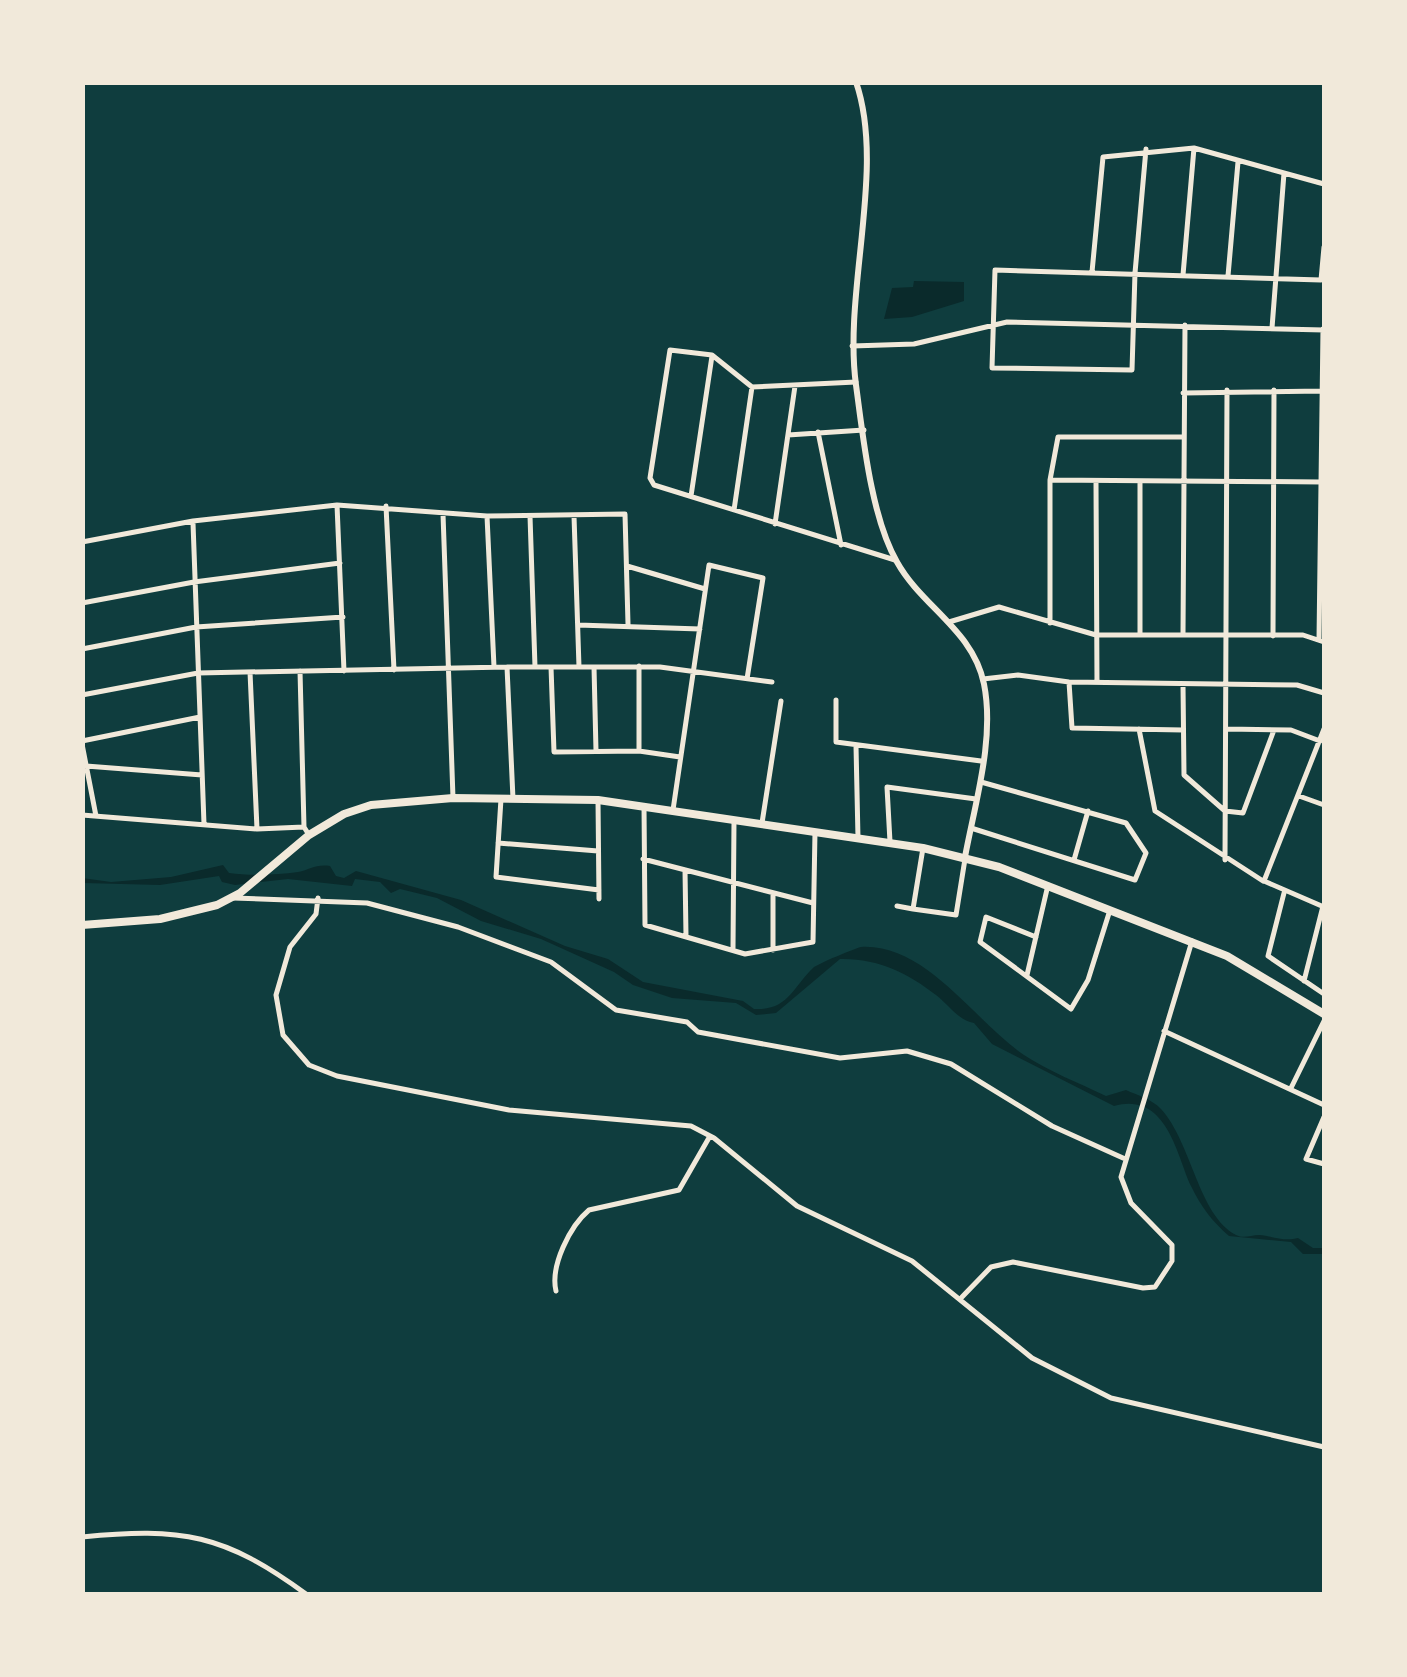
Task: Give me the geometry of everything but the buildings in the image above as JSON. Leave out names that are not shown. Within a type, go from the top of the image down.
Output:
[{"type":"highway","points":[[82,924],[184,915],[237,896],[276,864],[307,831],[371,804],[453,798],[598,800],[890,842],[965,857],[1192,940],[1254,970],[1324,1018]]},
{"type":"street","points":[[856,82],[865,159],[852,346],[884,533],[895,560],[964,639],[983,680],[986,731],[956,914],[896,906]]},
{"type":"street","points":[[1183,275],[1194,148]]},
{"type":"street","points":[[1092,272],[1103,157],[1194,148],[1324,184]]},
{"type":"street","points":[[1146,150],[1135,272],[1132,370],[992,368],[995,270],[1135,272],[1322,280],[1324,247]]},
{"type":"street","points":[[1228,276],[1238,162]]},
{"type":"street","points":[[1272,328],[1284,173]]},
{"type":"street","points":[[852,346],[914,344],[994,324],[1133,323],[1324,330],[1322,641],[1274,636],[1096,634],[999,607],[949,622]]},
{"type":"street","points":[[1184,635],[1185,326]]},
{"type":"street","points":[[856,382],[752,387],[712,355],[670,350],[650,478],[654,485],[895,560]]},
{"type":"street","points":[[692,496],[712,355]]},
{"type":"street","points":[[775,524],[795,386]]},
{"type":"street","points":[[734,510],[752,387]]},
{"type":"street","points":[[1225,860],[1226,390]]},
{"type":"street","points":[[1274,390],[1274,636]]},
{"type":"street","points":[[1183,393],[1322,391]]},
{"type":"street","points":[[788,436],[864,430]]},
{"type":"street","points":[[818,432],[841,545]]},
{"type":"street","points":[[1050,623],[1050,480],[1058,436],[1183,437]]},
{"type":"street","points":[[1050,480],[1323,482]]},
{"type":"street","points":[[1096,482],[1097,682]]},
{"type":"street","points":[[1140,483],[1140,635]]},
{"type":"street","points":[[337,505],[344,671]]},
{"type":"street","points":[[82,542],[193,521],[337,505],[488,516],[625,514],[628,624]]},
{"type":"street","points":[[386,506],[394,670]]},
{"type":"street","points":[[443,514],[453,798]]},
{"type":"street","points":[[488,516],[494,667]]},
{"type":"street","points":[[530,516],[535,666]]},
{"type":"street","points":[[574,516],[579,667]]},
{"type":"street","points":[[193,521],[204,824]]},
{"type":"street","points":[[82,603],[194,582],[340,564]]},
{"type":"street","points":[[673,810],[709,565],[763,578],[748,679]]},
{"type":"street","points":[[627,566],[706,589]]},
{"type":"street","points":[[82,649],[196,627],[343,617]]},
{"type":"street","points":[[578,625],[700,629]]},
{"type":"street","points":[[82,695],[198,673],[535,666],[639,666],[772,682]]},
{"type":"street","points":[[639,666],[639,751]]},
{"type":"street","points":[[507,667],[514,798]]},
{"type":"street","points":[[552,667],[554,752],[639,751],[680,757]]},
{"type":"street","points":[[594,667],[596,751]]},
{"type":"street","points":[[82,816],[307,831],[300,671]]},
{"type":"street","points":[[250,672],[256,829]]},
{"type":"street","points":[[983,680],[1018,675],[1068,682],[1297,684],[1324,694]]},
{"type":"street","points":[[1068,682],[1072,728],[1184,730]]},
{"type":"street","points":[[1183,684],[1184,775],[1226,811],[1243,814],[1274,730]]},
{"type":"street","points":[[836,700],[836,742],[982,761]]},
{"type":"street","points":[[762,823],[781,701]]},
{"type":"street","points":[[96,816],[82,742],[200,717]]},
{"type":"street","points":[[1139,729],[1155,811],[1225,860],[1284,893],[1324,905],[1304,981]]},
{"type":"street","points":[[1227,729],[1291,730],[1320,741]]},
{"type":"street","points":[[1264,881],[1324,729]]},
{"type":"street","points":[[856,745],[858,838]]},
{"type":"street","points":[[86,766],[202,775]]},
{"type":"street","points":[[970,828],[1135,880],[1146,852],[1126,823],[978,781]]},
{"type":"street","points":[[890,842],[887,787],[976,800]]},
{"type":"street","points":[[1300,796],[1324,806]]},
{"type":"street","points":[[502,798],[496,877],[599,890]]},
{"type":"street","points":[[598,800],[599,899]]},
{"type":"street","points":[[644,806],[645,925],[745,954],[813,942],[815,831]]},
{"type":"street","points":[[1074,860],[1088,810]]},
{"type":"street","points":[[732,948],[734,820]]},
{"type":"street","points":[[498,843],[598,851]]},
{"type":"street","points":[[912,908],[922,848]]},
{"type":"street","points":[[643,859],[813,903]]},
{"type":"street","points":[[685,870],[686,936]]},
{"type":"street","points":[[1027,976],[1048,885]]},
{"type":"street","points":[[773,893],[773,950]]},
{"type":"street","points":[[1284,893],[1268,956],[1324,994]]},
{"type":"street","points":[[237,896],[246,902],[318,898],[367,903],[516,948],[551,962],[616,1010],[640,1018],[687,1022],[698,1032],[840,1058],[908,1051],[951,1064],[1052,1126],[1123,1158]]},
{"type":"street","points":[[318,898],[316,914],[290,947],[276,995],[283,1035],[309,1065],[337,1076],[508,1110],[675,1124],[710,1136],[798,1206],[912,1261],[962,1297],[1032,1358],[1111,1398],[1324,1447]]},
{"type":"street","points":[[1036,937],[986,917],[980,942],[1070,1009],[1088,980],[1110,910]]},
{"type":"street","points":[[962,1297],[991,1267],[1013,1262],[1156,1287],[1172,1262],[1172,1245],[1126,1196],[1121,1177],[1128,1141],[1192,940]]},
{"type":"street","points":[[1290,1088],[1324,1018]]},
{"type":"street","points":[[1164,1030],[1324,1106]]},
{"type":"street","points":[[1324,1117],[1306,1158],[1324,1164]]},
{"type":"street","points":[[556,1291],[559,1260],[577,1220],[589,1210],[680,1190],[710,1136]]},
{"type":"street","points":[[82,1537],[140,1530],[195,1537],[268,1566],[306,1594]]},
{"type":"water","points":[[914,281],[964,282],[964,301],[912,317],[884,319],[892,288],[913,287]]},
{"type":"water","points":[[223,865],[229,873],[246,875],[330,866],[336,876],[344,878],[356,871],[461,900],[565,946],[608,959],[643,982],[743,1001],[754,1009],[782,1002],[813,968],[829,960],[861,947],[885,949],[928,971],[1033,1061],[1106,1096],[1126,1090],[1158,1106],[1172,1123],[1213,1212],[1236,1235],[1298,1238],[1313,1248],[1324,1248],[1324,1254],[1303,1254],[1291,1242],[1229,1236],[1199,1201],[1158,1117],[1132,1104],[1114,1106],[992,1044],[974,1023],[959,1016],[925,987],[879,964],[840,959],[776,1013],[756,1015],[736,1003],[672,998],[633,985],[614,972],[541,939],[481,921],[437,898],[400,889],[391,893],[380,882],[355,879],[352,886],[288,879],[235,885],[222,882],[219,876],[160,885],[83,883],[82,878],[111,882],[171,877]]}]
